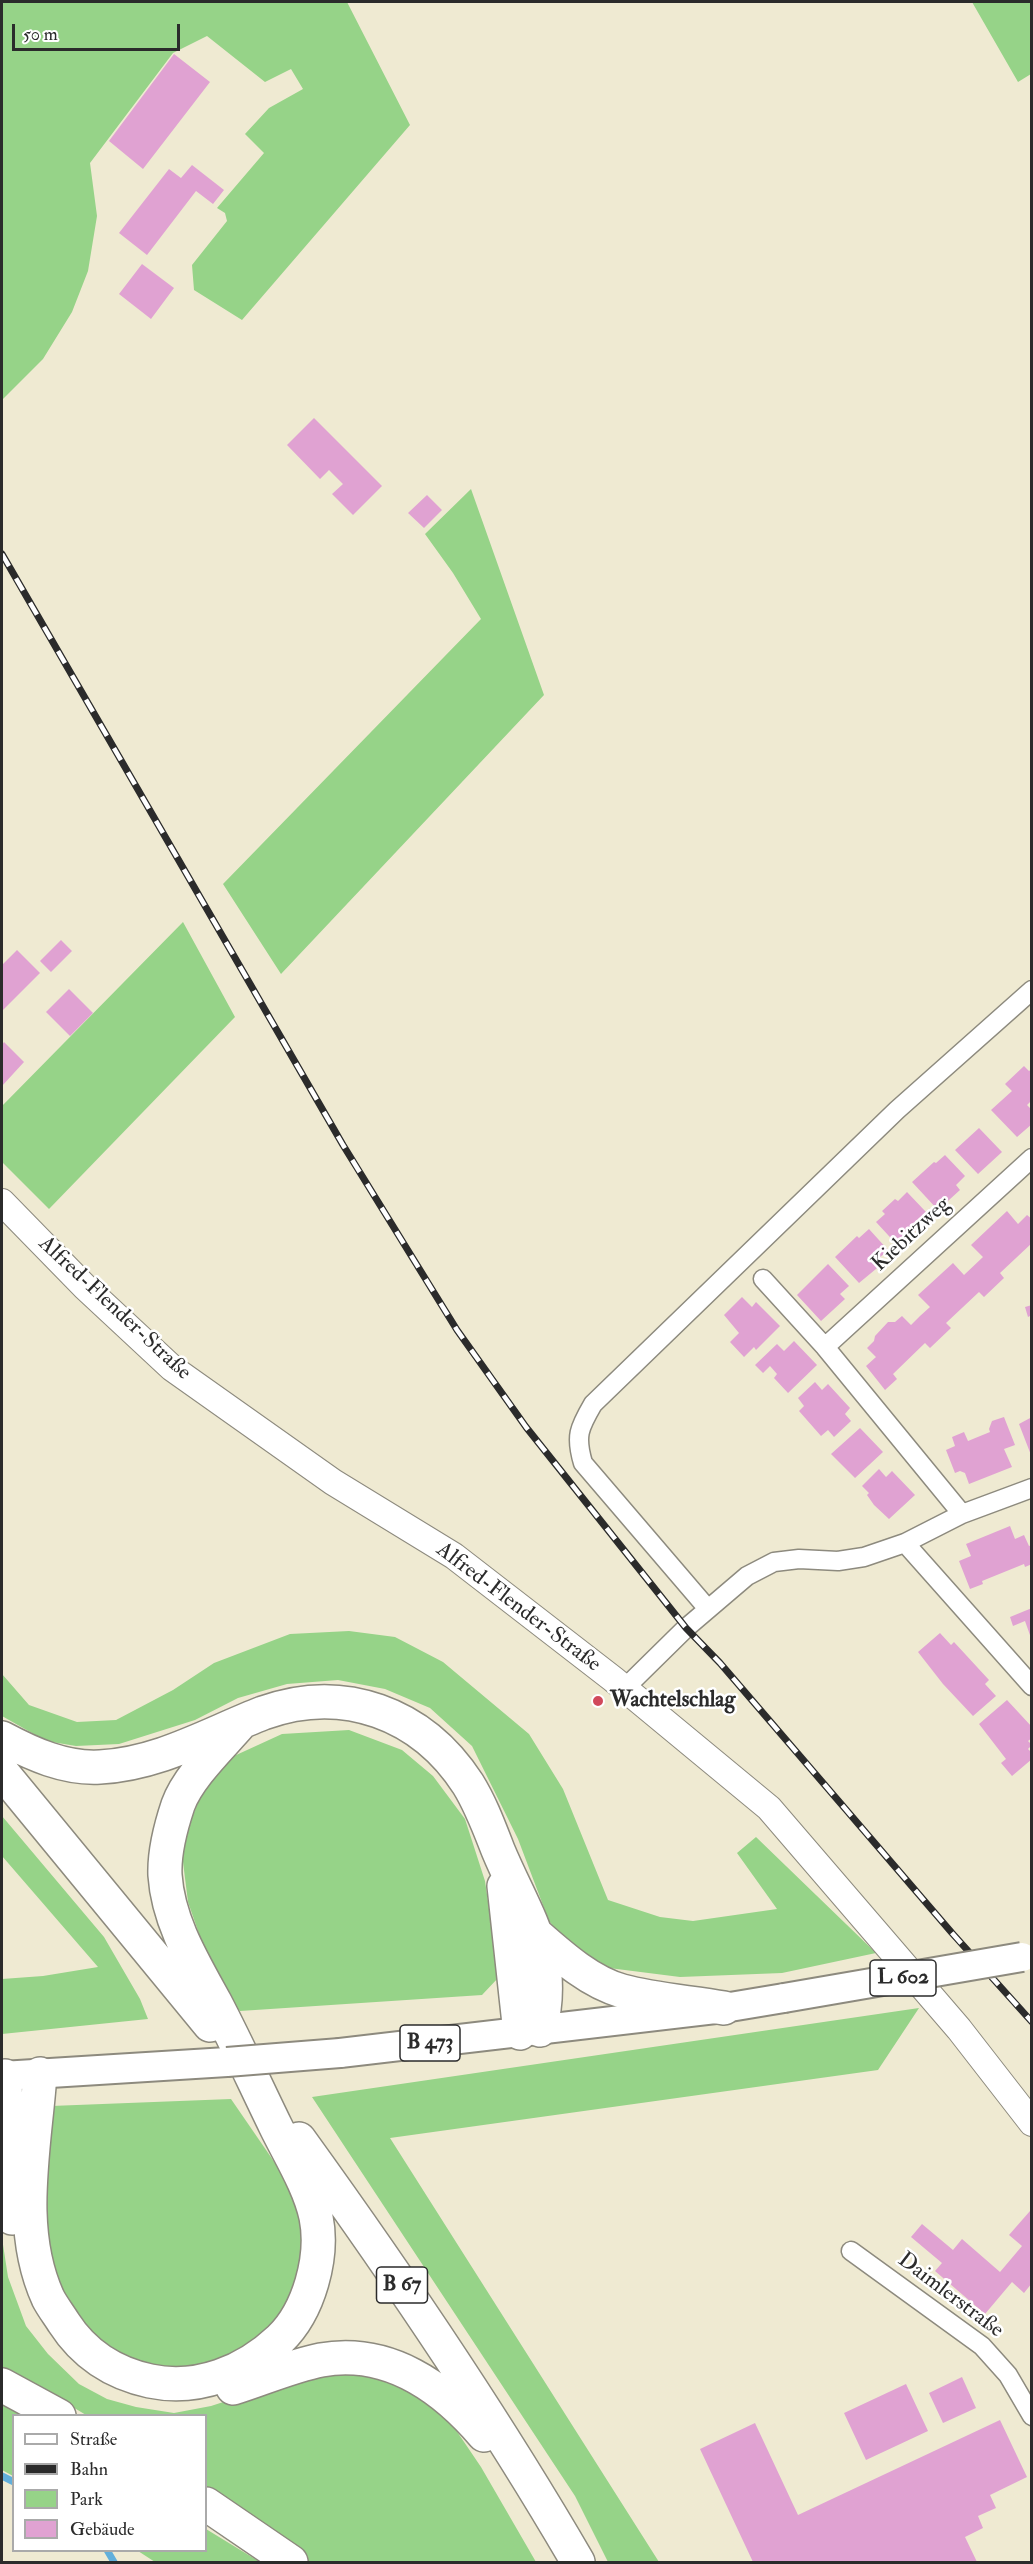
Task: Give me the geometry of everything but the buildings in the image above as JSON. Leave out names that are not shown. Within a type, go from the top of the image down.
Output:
[{"type":"highway","points":[[2,1738],[30,1753],[62,1763],[97,1767],[125,1765],[162,1755],[261,1714],[287,1706],[321,1702],[356,1705],[397,1718],[418,1730],[437,1746],[453,1765],[479,1805],[537,1935],[545,1984],[545,2009],[530,2032]]},
{"type":"highway","points":[[40,2074],[30,2219],[35,2259],[48,2298],[76,2342],[110,2368],[137,2378],[166,2384],[196,2382],[225,2375],[246,2366],[284,2335],[303,2306],[312,2280],[317,2252],[316,2218],[301,2177],[250,2075],[240,2049],[182,1941],[165,1875],[170,1835],[179,1802],[190,1782],[239,1725]]},
{"type":"highway","name":"B 67","points":[[2,1772],[250,2075],[352,2213],[403,2286],[544,2503],[578,2562]]},
{"type":"highway","points":[[499,1851],[530,2032]]},
{"type":"highway","points":[[537,1935],[587,1975],[621,1990],[724,2008]]},
{"type":"highway","points":[[3,2076],[7,2162],[18,2261],[38,2316],[63,2351],[98,2379],[132,2395],[171,2400],[207,2397],[322,2360],[352,2358],[384,2363],[439,2390],[474,2422],[544,2503]]},
{"type":"highway","points":[[2,2385],[56,2414]]},
{"type":"highway","points":[[207,2505],[291,2562]]},
{"type":"main road","name":"L 602","points":[[530,2032],[724,2008],[1027,1956]]},
{"type":"main road","name":"B 473","points":[[3,2076],[154,2068],[340,2053],[530,2032]]},
{"type":"street","points":[[708,1609],[584,1463],[578,1443],[581,1425],[593,1404],[880,1126],[1032,990]]},
{"type":"street","name":"Kiebitzweg","points":[[825,1347],[1032,1158]]},
{"type":"street","name":"Alfred-Flender-Straße","points":[[2,1202],[85,1287],[172,1368],[333,1482],[454,1556],[625,1688],[769,1808],[959,2029],[1032,2123]]},
{"type":"street","points":[[763,1279],[825,1347],[962,1515]]},
{"type":"street","points":[[625,1688],[686,1628],[747,1576],[774,1562],[800,1559],[838,1561],[864,1557],[905,1543],[962,1515],[1032,1488]]},
{"type":"street","points":[[905,1543],[1032,1686]]},
{"type":"street","name":"Daimlerstraße","points":[[851,2252],[982,2346],[1008,2375],[1032,2416]]},
{"type":"green space","points":[[2,2],[347,2],[410,125],[242,320],[194,290],[192,265],[227,221],[225,213],[217,208],[264,153],[245,134],[269,108],[303,89],[291,69],[265,82],[207,36],[173,53],[90,163],[97,216],[88,271],[72,312],[43,359],[2,400]]},
{"type":"green space","points":[[972,2],[1031,2],[1031,74],[1018,82]]},
{"type":"green space","points":[[471,489],[544,695],[281,974],[223,884],[481,619],[453,573],[425,534]]},
{"type":"green space","points":[[183,922],[235,1017],[49,1209],[2,1162],[2,1106]]},
{"type":"green space","points":[[349,1631],[395,1637],[443,1662],[529,1734],[563,1789],[608,1900],[660,1917],[693,1921],[777,1909],[737,1853],[756,1837],[876,1953],[782,1973],[680,1977],[609,1968],[574,1951],[549,1921],[518,1839],[472,1746],[430,1708],[385,1689],[338,1680],[287,1684],[238,1698],[195,1720],[119,1744],[76,1746],[46,1741],[2,1716],[2,1674],[29,1705],[77,1722],[116,1720],[173,1690],[214,1663],[290,1634]]},
{"type":"green space","points":[[349,1730],[402,1750],[433,1776],[465,1819],[485,1881],[499,1977],[482,1995],[240,2011],[231,2003],[207,1957],[188,1902],[182,1854],[193,1815],[203,1791],[234,1756],[282,1734]]},
{"type":"green space","points":[[2,1816],[104,1937],[140,1999],[148,2019],[2,2034],[2,1979],[43,1976],[98,1967],[2,1856]]},
{"type":"green space","points":[[919,2008],[878,2070],[390,2138],[659,2562],[608,2562],[575,2496],[312,2097]]},
{"type":"green space","points":[[231,2099],[286,2179],[304,2226],[302,2262],[289,2301],[263,2334],[244,2352],[207,2368],[165,2372],[115,2358],[77,2321],[49,2274],[37,2206],[51,2106]]},
{"type":"green space","points":[[2,2238],[8,2277],[26,2326],[48,2354],[79,2384],[107,2399],[136,2407],[174,2413],[211,2406],[248,2394],[282,2378],[368,2369],[439,2405],[481,2467],[536,2562],[307,2562],[207,2491],[207,2414],[84,2414],[28,2380],[2,2368]]},
{"type":"green space","points":[[2,2401],[22,2414],[12,2414],[12,2475],[2,2470]]},
{"type":"green space","points":[[207,2530],[260,2562],[155,2562],[140,2552],[207,2552]]},
{"type":"waterway","points":[[2,2476],[12,2481]]},
{"type":"waterway","points":[[108,2552],[114,2562]]},
{"type":"railway","points":[[2,554],[343,1145],[457,1330],[526,1427],[686,1628],[720,1663],[952,1933],[1032,2022]]},
{"type":"place","name":"Wachtelschlag","points":[[598,1701]]}]
